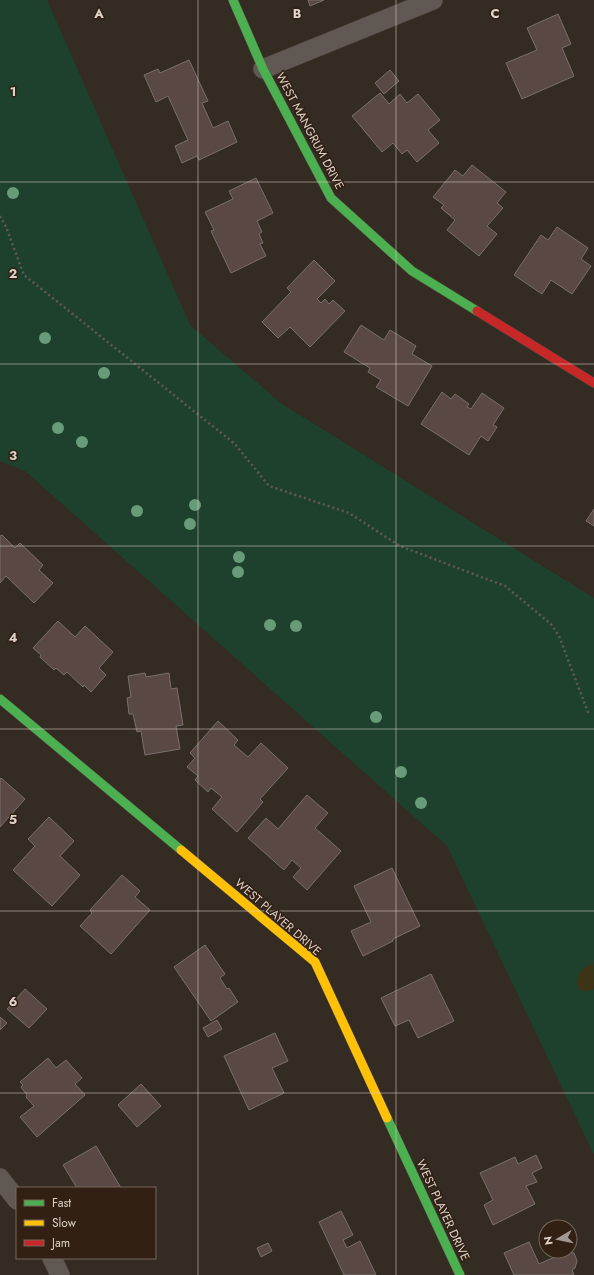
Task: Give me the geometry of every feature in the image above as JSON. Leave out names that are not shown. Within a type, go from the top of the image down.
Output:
[{"type":"street","name":"WEST MANGRUM DRIVE","points":[[233,0],[263,69],[331,198],[412,271],[594,383]]},
{"type":"street","points":[[263,69],[433,0]]},
{"type":"street","name":"WEST PLAYER DRIVE","points":[[0,699],[315,962],[460,1275]]},
{"type":"street","points":[[0,1178],[16,1199]]},
{"type":"street","points":[[52,1259],[60,1275]]},
{"type":"path","points":[[0,216],[6,227],[24,275],[235,444],[269,486],[349,513],[400,546],[505,586],[551,624],[560,636],[589,715]]},
{"type":"green space","points":[[0,0],[47,0],[190,325],[282,404],[594,598],[594,1155],[447,846],[25,471],[0,461]]},
{"type":"sand","points":[[593,963],[594,989],[586,991],[580,990],[577,986],[578,976],[586,966]]},
{"type":"building","points":[[308,0],[324,0],[310,6]]},
{"type":"building","points":[[558,14],[571,44],[562,48],[574,76],[522,99],[506,63],[537,50],[527,28]]},
{"type":"building","points":[[189,60],[208,101],[202,103],[213,128],[228,121],[237,142],[199,160],[197,156],[182,163],[175,146],[188,140],[168,96],[156,102],[144,75],[158,69],[160,73]]},
{"type":"building","points":[[390,70],[399,81],[384,94],[375,83]]},
{"type":"building","points":[[380,93],[389,104],[400,94],[407,103],[418,94],[440,120],[428,130],[439,143],[417,162],[407,150],[402,154],[393,143],[382,152],[352,116]]},
{"type":"building","points":[[472,165],[506,192],[497,203],[503,208],[487,226],[497,234],[479,256],[447,230],[455,220],[441,208],[444,205],[433,197],[455,170],[463,176]]},
{"type":"building","points":[[256,178],[273,213],[257,221],[262,232],[259,234],[263,243],[260,244],[266,256],[231,273],[211,231],[214,230],[205,212],[233,199],[229,191]]},
{"type":"building","points":[[557,227],[588,248],[581,259],[591,266],[572,294],[551,280],[542,294],[514,275],[541,235],[548,240]]},
{"type":"building","points":[[314,260],[335,281],[317,299],[321,303],[325,299],[329,304],[333,300],[345,311],[310,347],[290,327],[278,338],[262,322],[291,292],[287,288]]},
{"type":"building","points":[[361,325],[384,340],[390,330],[416,346],[412,354],[432,366],[408,406],[376,387],[381,380],[368,372],[370,368],[344,352]]},
{"type":"building","points":[[442,392],[451,399],[455,394],[469,404],[467,407],[471,409],[482,393],[504,408],[493,425],[497,427],[488,441],[481,436],[469,455],[421,424]]},
{"type":"building","points":[[594,509],[594,526],[586,521]]},
{"type":"building","points":[[2,535],[15,548],[20,543],[43,565],[39,570],[53,583],[34,603],[6,576],[0,583],[0,536]]},
{"type":"building","points":[[58,621],[75,637],[85,626],[113,652],[99,668],[106,675],[91,692],[84,685],[83,687],[67,672],[64,675],[56,668],[54,670],[33,648]]},
{"type":"building","points":[[145,673],[146,677],[169,673],[171,689],[177,688],[183,725],[176,726],[180,749],[145,755],[141,731],[137,732],[133,714],[129,714],[127,698],[131,697],[128,676]]},
{"type":"building","points":[[218,721],[238,740],[234,745],[248,757],[261,743],[288,768],[260,799],[263,802],[237,832],[212,809],[222,797],[211,788],[208,792],[195,780],[198,776],[187,767],[195,758],[190,753]]},
{"type":"building","points":[[1,778],[25,799],[0,827],[0,779]]},
{"type":"building","points":[[307,795],[328,813],[315,828],[341,851],[307,890],[293,877],[301,868],[292,860],[284,870],[248,838],[266,818],[278,829]]},
{"type":"building","points":[[49,817],[74,841],[60,856],[80,875],[52,906],[13,870],[35,846],[28,839]]},
{"type":"building","points":[[392,868],[420,926],[363,956],[351,931],[371,922],[354,886]]},
{"type":"building","points":[[122,875],[140,891],[135,897],[150,910],[111,954],[80,926],[92,913],[90,910]]},
{"type":"building","points":[[205,945],[225,974],[220,978],[238,1002],[211,1021],[174,967]]},
{"type":"building","points":[[431,974],[454,1021],[418,1038],[409,1020],[395,1026],[381,998]]},
{"type":"building","points":[[25,989],[47,1009],[29,1028],[7,1009]]},
{"type":"building","points":[[0,1017],[7,1023],[0,1030]]},
{"type":"building","points":[[217,1020],[222,1029],[208,1037],[203,1028]]},
{"type":"building","points":[[275,1033],[288,1061],[272,1068],[284,1093],[249,1110],[224,1056]]},
{"type":"building","points":[[48,1058],[56,1068],[66,1060],[82,1078],[75,1084],[85,1095],[37,1137],[20,1117],[34,1106],[26,1097],[27,1095],[21,1087],[23,1085],[20,1082]]},
{"type":"building","points":[[141,1084],[161,1106],[137,1127],[118,1105]]},
{"type":"building","points":[[96,1146],[120,1187],[76,1187],[63,1165]]},
{"type":"building","points":[[536,1155],[542,1168],[532,1173],[537,1182],[526,1186],[535,1204],[493,1225],[484,1205],[493,1200],[480,1173],[515,1157],[518,1164]]},
{"type":"building","points":[[341,1211],[353,1235],[343,1240],[347,1248],[360,1241],[376,1275],[344,1275],[319,1222]]},
{"type":"building","points":[[529,1242],[539,1264],[550,1259],[576,1259],[577,1261],[575,1268],[572,1270],[574,1275],[514,1275],[504,1253]]},
{"type":"building","points":[[268,1243],[272,1251],[261,1257],[257,1248]]},
{"type":"traffic: fast","points":[[233,0],[263,69],[331,198],[412,271],[477,311]]},
{"type":"traffic: fast","points":[[0,699],[181,850]]},
{"type":"traffic: fast","points":[[387,1118],[460,1275]]},
{"type":"traffic: slow","points":[[181,850],[315,962],[387,1118]]},
{"type":"traffic: jam","points":[[477,311],[594,383]]}]
